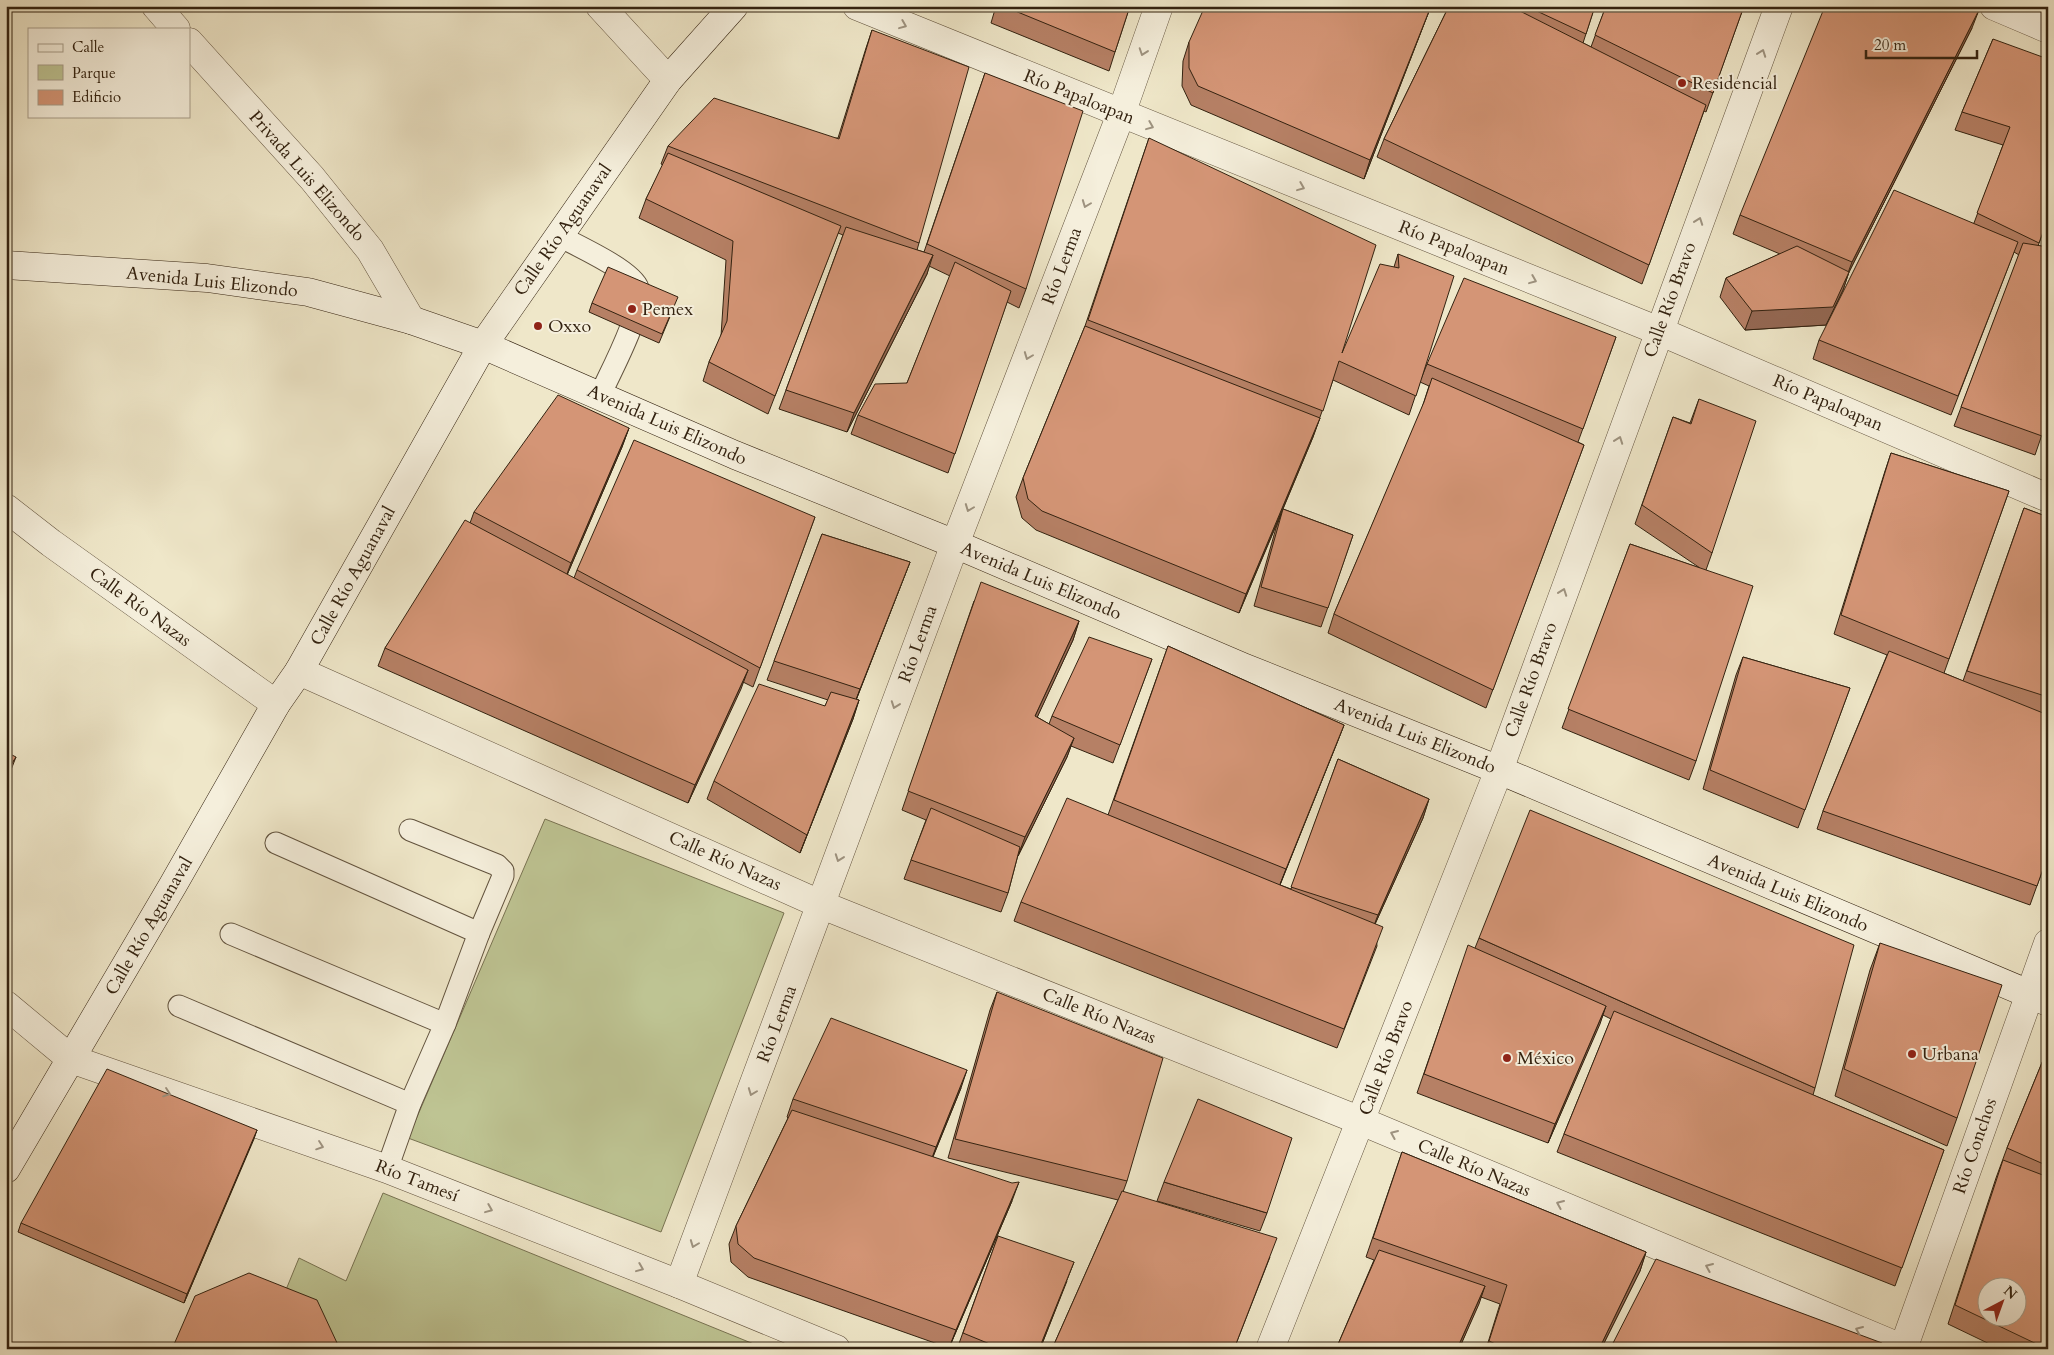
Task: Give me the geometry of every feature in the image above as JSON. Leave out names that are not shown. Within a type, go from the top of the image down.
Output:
[{"type":"street","points":[[156,6],[175,28]]},
{"type":"street","points":[[600,6],[668,80]]},
{"type":"street","name":"Calle Río Aguanaval","points":[[6,1169],[276,704],[299,671],[483,345],[668,80],[734,6]]},
{"type":"street","name":"Río Papaloapan","points":[[858,6],[1659,330],[2048,498]]},
{"type":"street","name":"Río Lerma","points":[[679,1284],[822,905],[955,544],[1121,114],[1159,6]]},
{"type":"street","name":"Calle Río Bravo","points":[[1270,1349],[1499,770],[1779,6]]},
{"type":"street","points":[[1994,6],[2048,29]]},
{"type":"street","name":"Privada Luis Elizondo","points":[[190,43],[312,178],[370,250],[411,320]]},
{"type":"street","name":"Avenida Luis Elizondo","points":[[6,265],[207,278],[308,292],[411,320],[483,345],[735,455],[955,544],[1243,666],[1499,770],[2038,998]]},
{"type":"street","name":"Calle Río Nazas","points":[[6,508],[51,543],[276,704]]},
{"type":"street","name":"Calle Río Nazas","points":[[299,671],[822,905],[1361,1121],[1903,1349]]},
{"type":"street","name":"Río Conchos","points":[[1903,1349],[2038,998],[2048,943]]},
{"type":"street","name":"Río Tamesí","points":[[6,1005],[71,1059],[387,1169],[679,1284],[836,1349]]},
{"type":"lane","points":[[559,236],[614,265],[629,275],[638,288],[638,305],[634,320],[600,395]]},
{"type":"lane","points":[[387,1169],[410,1104],[445,1024],[479,933],[503,876],[498,865],[410,830]]},
{"type":"lane","points":[[276,843],[479,933]]},
{"type":"lane","points":[[231,934],[445,1024]]},
{"type":"lane","points":[[179,1006],[410,1104]]},
{"type":"green space","points":[[545,819],[784,913],[661,1232],[408,1138]]},
{"type":"green space","points":[[383,1193],[766,1349],[332,1349],[283,1297],[299,1258],[346,1281]]},
{"type":"building","points":[[1003,6],[1130,6],[1115,52]]},
{"type":"building","points":[[1205,6],[1431,6],[1370,160],[1198,86],[1189,68],[1189,42]]},
{"type":"building","points":[[1449,6],[1510,6],[1706,105],[1649,265],[1384,139]]},
{"type":"building","points":[[1526,6],[1595,6],[1586,34]]},
{"type":"building","name":"Residencial","points":[[1606,6],[1744,6],[1713,93],[1595,35]]},
{"type":"building","points":[[1825,6],[1970,6],[1979,10],[1852,262],[1740,215]]},
{"type":"building","points":[[872,30],[969,67],[919,243],[668,146],[714,98],[839,139]]},
{"type":"building","points":[[1993,39],[2048,59],[2048,218],[2039,243],[1977,213],[2010,127],[1962,112]]},
{"type":"building","points":[[985,73],[1083,111],[1026,289],[927,244]]},
{"type":"building","points":[[1149,138],[1376,245],[1342,353],[1380,264],[1399,268],[1398,254],[1454,276],[1416,396],[1339,361],[1323,411],[1088,320]]},
{"type":"building","points":[[668,153],[841,226],[775,396],[709,362],[727,321],[733,241],[646,199]]},
{"type":"building","points":[[1894,190],[2018,242],[1958,396],[1819,340]]},
{"type":"building","points":[[846,227],[933,255],[854,413],[786,390]]},
{"type":"building","points":[[2023,243],[2048,247],[2048,417],[2042,436],[1961,407]]},
{"type":"building","points":[[1797,246],[1849,272],[1833,307],[1752,311],[1726,278]]},
{"type":"building","points":[[955,262],[1011,291],[955,454],[858,415],[875,384],[907,383]]},
{"type":"building","name":"Pemex","points":[[608,267],[678,297],[662,334],[592,303]]},
{"type":"building","points":[[1464,278],[1616,337],[1583,429],[1427,364]]},
{"type":"building","points":[[1085,326],[1320,418],[1246,594],[1042,511],[1028,499],[1023,478]]},
{"type":"building","points":[[1432,378],[1584,445],[1493,690],[1334,614],[1424,402]]},
{"type":"building","points":[[558,395],[629,428],[571,563],[474,512]]},
{"type":"building","points":[[1699,399],[1756,421],[1712,553],[1642,505],[1673,417],[1691,424]]},
{"type":"building","points":[[634,440],[815,517],[760,668],[577,570]]},
{"type":"building","points":[[1891,453],[2009,491],[1949,659],[1841,615]]},
{"type":"building","points":[[2024,508],[2048,517],[2048,697],[1967,671]]},
{"type":"building","points":[[1283,509],[1353,535],[1328,608],[1261,587]]},
{"type":"building","points":[[465,520],[748,670],[695,785],[385,648]]},
{"type":"building","points":[[822,534],[910,562],[860,689],[774,661]]},
{"type":"building","points":[[1630,544],[1753,586],[1696,761],[1568,709]]},
{"type":"building","points":[[981,582],[1079,621],[1035,716],[1074,738],[1025,837],[908,791]]},
{"type":"building","points":[[1089,637],[1152,659],[1120,745],[1052,716]]},
{"type":"building","points":[[1168,646],[1344,725],[1286,869],[1114,800]]},
{"type":"building","points":[[1889,651],[2048,715],[2048,855],[2037,886],[1823,811]]},
{"type":"building","points":[[1743,657],[1850,688],[1805,810],[1710,770]]},
{"type":"building","points":[[759,684],[825,706],[831,692],[859,700],[807,835],[714,781]]},
{"type":"building","points":[[6,752],[16,757],[6,772]]},
{"type":"building","points":[[1338,759],[1429,799],[1378,915],[1291,887]]},
{"type":"building","points":[[1067,798],[1383,927],[1344,1029],[1021,902]]},
{"type":"building","points":[[931,808],[1020,847],[1008,893],[911,860]]},
{"type":"building","points":[[1530,810],[1854,945],[1815,1088],[1479,938]]},
{"type":"building","name":"Urbana","points":[[1880,943],[2002,985],[1957,1118],[1844,1069]]},
{"type":"building","name":"México","points":[[1468,945],[1606,1006],[1555,1124],[1424,1074]]},
{"type":"building","points":[[997,992],[1163,1058],[1127,1181],[955,1139]]},
{"type":"building","points":[[1614,1011],[1944,1150],[1902,1268],[1564,1134]]},
{"type":"building","points":[[831,1018],[967,1070],[936,1147],[793,1099]]},
{"type":"building","points":[[2048,1048],[2048,1166],[2007,1148]]},
{"type":"building","points":[[107,1069],[257,1130],[187,1294],[21,1223]]},
{"type":"building","points":[[1198,1099],[1292,1138],[1267,1213],[1164,1182]]},
{"type":"building","points":[[792,1110],[1012,1183],[1019,1182],[956,1330],[754,1258],[738,1244],[736,1226]]},
{"type":"building","points":[[1402,1152],[1646,1252],[1599,1349],[1506,1349],[1489,1341],[1507,1285],[1373,1238]]},
{"type":"building","points":[[2003,1160],[2048,1177],[2048,1342],[2045,1348],[2003,1328],[2026,1328],[2026,1278],[1976,1278],[1976,1315],[1955,1305]]},
{"type":"building","points":[[1122,1191],[1277,1238],[1234,1349],[1052,1349]]},
{"type":"building","points":[[998,1236],[1074,1262],[1039,1349],[1002,1349],[963,1333]]},
{"type":"building","points":[[1379,1250],[1485,1286],[1457,1349],[1336,1349]]},
{"type":"building","points":[[1656,1259],[1882,1343],[1880,1349],[1610,1349]]},
{"type":"building","points":[[249,1273],[317,1300],[338,1345],[347,1349],[172,1349],[195,1296]]},
{"type":"place","name":"Residencial","points":[[1682,83]]},
{"type":"place","name":"Pemex","points":[[632,309]]},
{"type":"place","name":"Oxxo","points":[[538,326]]},
{"type":"place","name":"Urbana","points":[[1912,1054]]},
{"type":"place","name":"México","points":[[1507,1058]]}]
